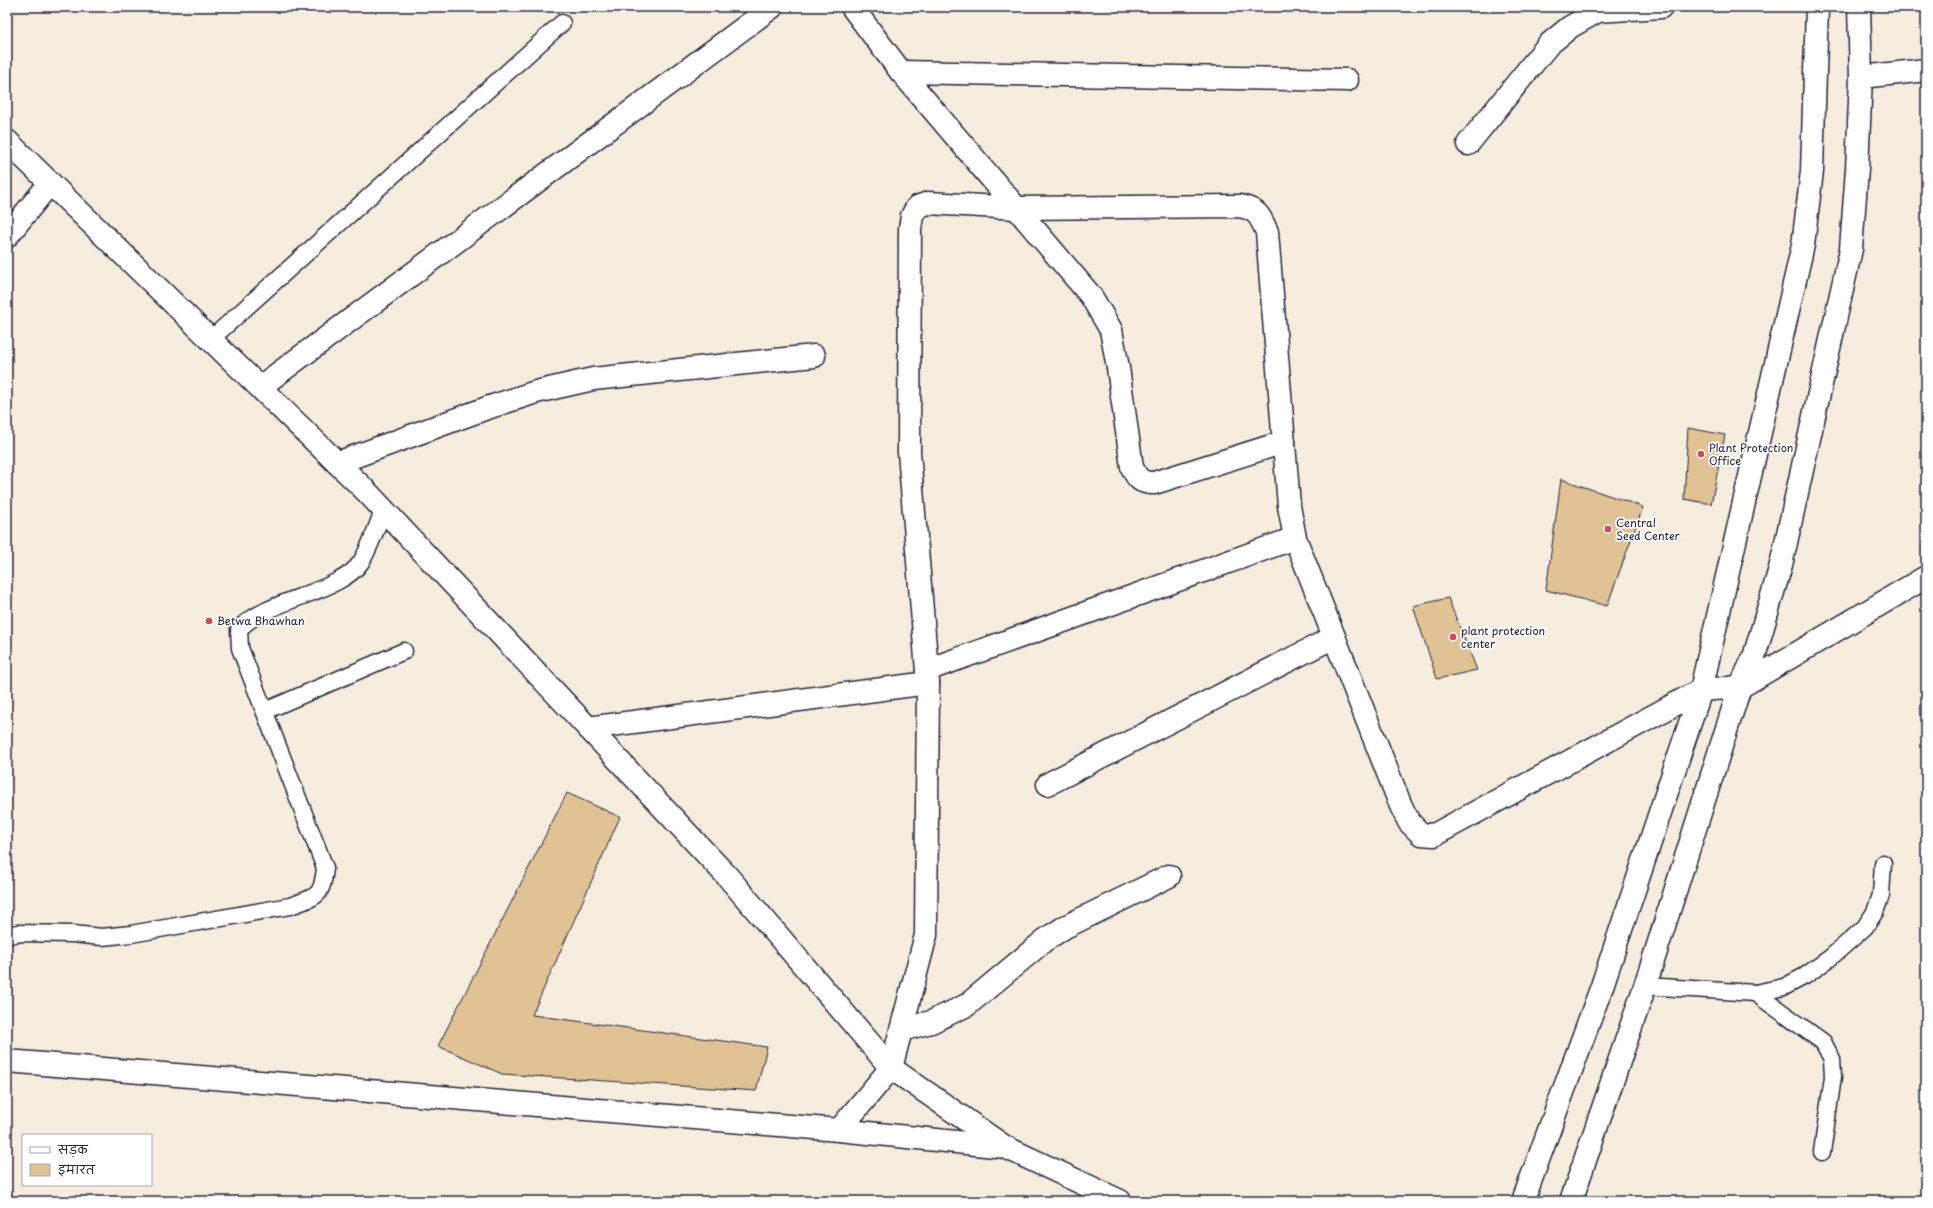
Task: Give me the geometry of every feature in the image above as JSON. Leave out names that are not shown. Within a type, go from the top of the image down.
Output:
[{"type":"street","points":[[260,387],[772,7]]},
{"type":"street","points":[[852,7],[901,72],[1018,208],[1091,296],[1111,330],[1132,467],[1136,478],[1144,483],[1154,484],[1284,442]]},
{"type":"street","points":[[1468,144],[1548,45],[1570,27],[1598,11],[1661,7]]},
{"type":"street","points":[[1523,1201],[1602,986],[1701,690],[1803,245],[1812,171],[1817,7]]},
{"type":"street","points":[[1571,1201],[1645,986],[1740,687],[1754,657],[1781,565],[1851,249],[1857,169],[1861,77],[1859,7]]},
{"type":"street","points":[[1861,77],[1926,70]]},
{"type":"street","points":[[901,72],[1347,80]]},
{"type":"street","points":[[7,141],[384,509],[728,877],[891,1068],[1005,1147],[1120,1201]]},
{"type":"street","points":[[7,236],[50,183]]},
{"type":"street","points":[[839,1130],[891,1068],[926,935],[928,676],[909,452],[910,230],[912,216],[917,206],[928,203],[1018,208],[1240,206],[1252,208],[1261,217],[1267,232],[1284,442],[1290,506],[1295,538],[1401,806],[1409,822],[1421,834],[1434,835],[1701,690],[1740,687],[1926,577]]},
{"type":"street","points":[[338,463],[487,408],[536,392],[593,379],[814,356]]},
{"type":"street","points":[[588,728],[928,676],[1295,538]]},
{"type":"street","points":[[1048,784],[1334,637]]},
{"type":"street","points":[[901,1030],[931,1022],[967,1005],[1045,940],[1065,927],[1169,876]]},
{"type":"street","points":[[7,1061],[839,1130],[1005,1147]]},
{"type":"lane","points":[[211,339],[562,23]]},
{"type":"lane","points":[[7,936],[17,933],[72,934],[102,937],[131,934],[290,906],[314,898],[323,886],[325,868],[240,648],[239,629],[248,620],[264,611],[351,574],[361,562],[384,509]]},
{"type":"lane","points":[[265,712],[404,651]]},
{"type":"lane","points":[[1645,986],[1755,993],[1784,987],[1805,976],[1830,958],[1865,926],[1875,912],[1881,895],[1883,863]]},
{"type":"lane","points":[[1755,993],[1823,1042],[1832,1059],[1833,1077],[1822,1152]]},
{"type":"building","points":[[1688,428],[1725,435],[1711,504],[1684,499]]},
{"type":"building","points":[[1561,479],[1643,507],[1607,606],[1546,590]]},
{"type":"building","points":[[1448,598],[1477,670],[1437,679],[1413,606]]},
{"type":"building","points":[[567,793],[620,817],[532,1015],[767,1047],[756,1091],[502,1074],[438,1046]]},
{"type":"place","name":"Plant Protection Office","points":[[1701,454]]},
{"type":"place","name":"Central Seed Center","points":[[1608,529]]},
{"type":"place","name":"Betwa Bhawhan","points":[[209,621]]},
{"type":"place","name":"plant protection center","points":[[1453,637]]}]
